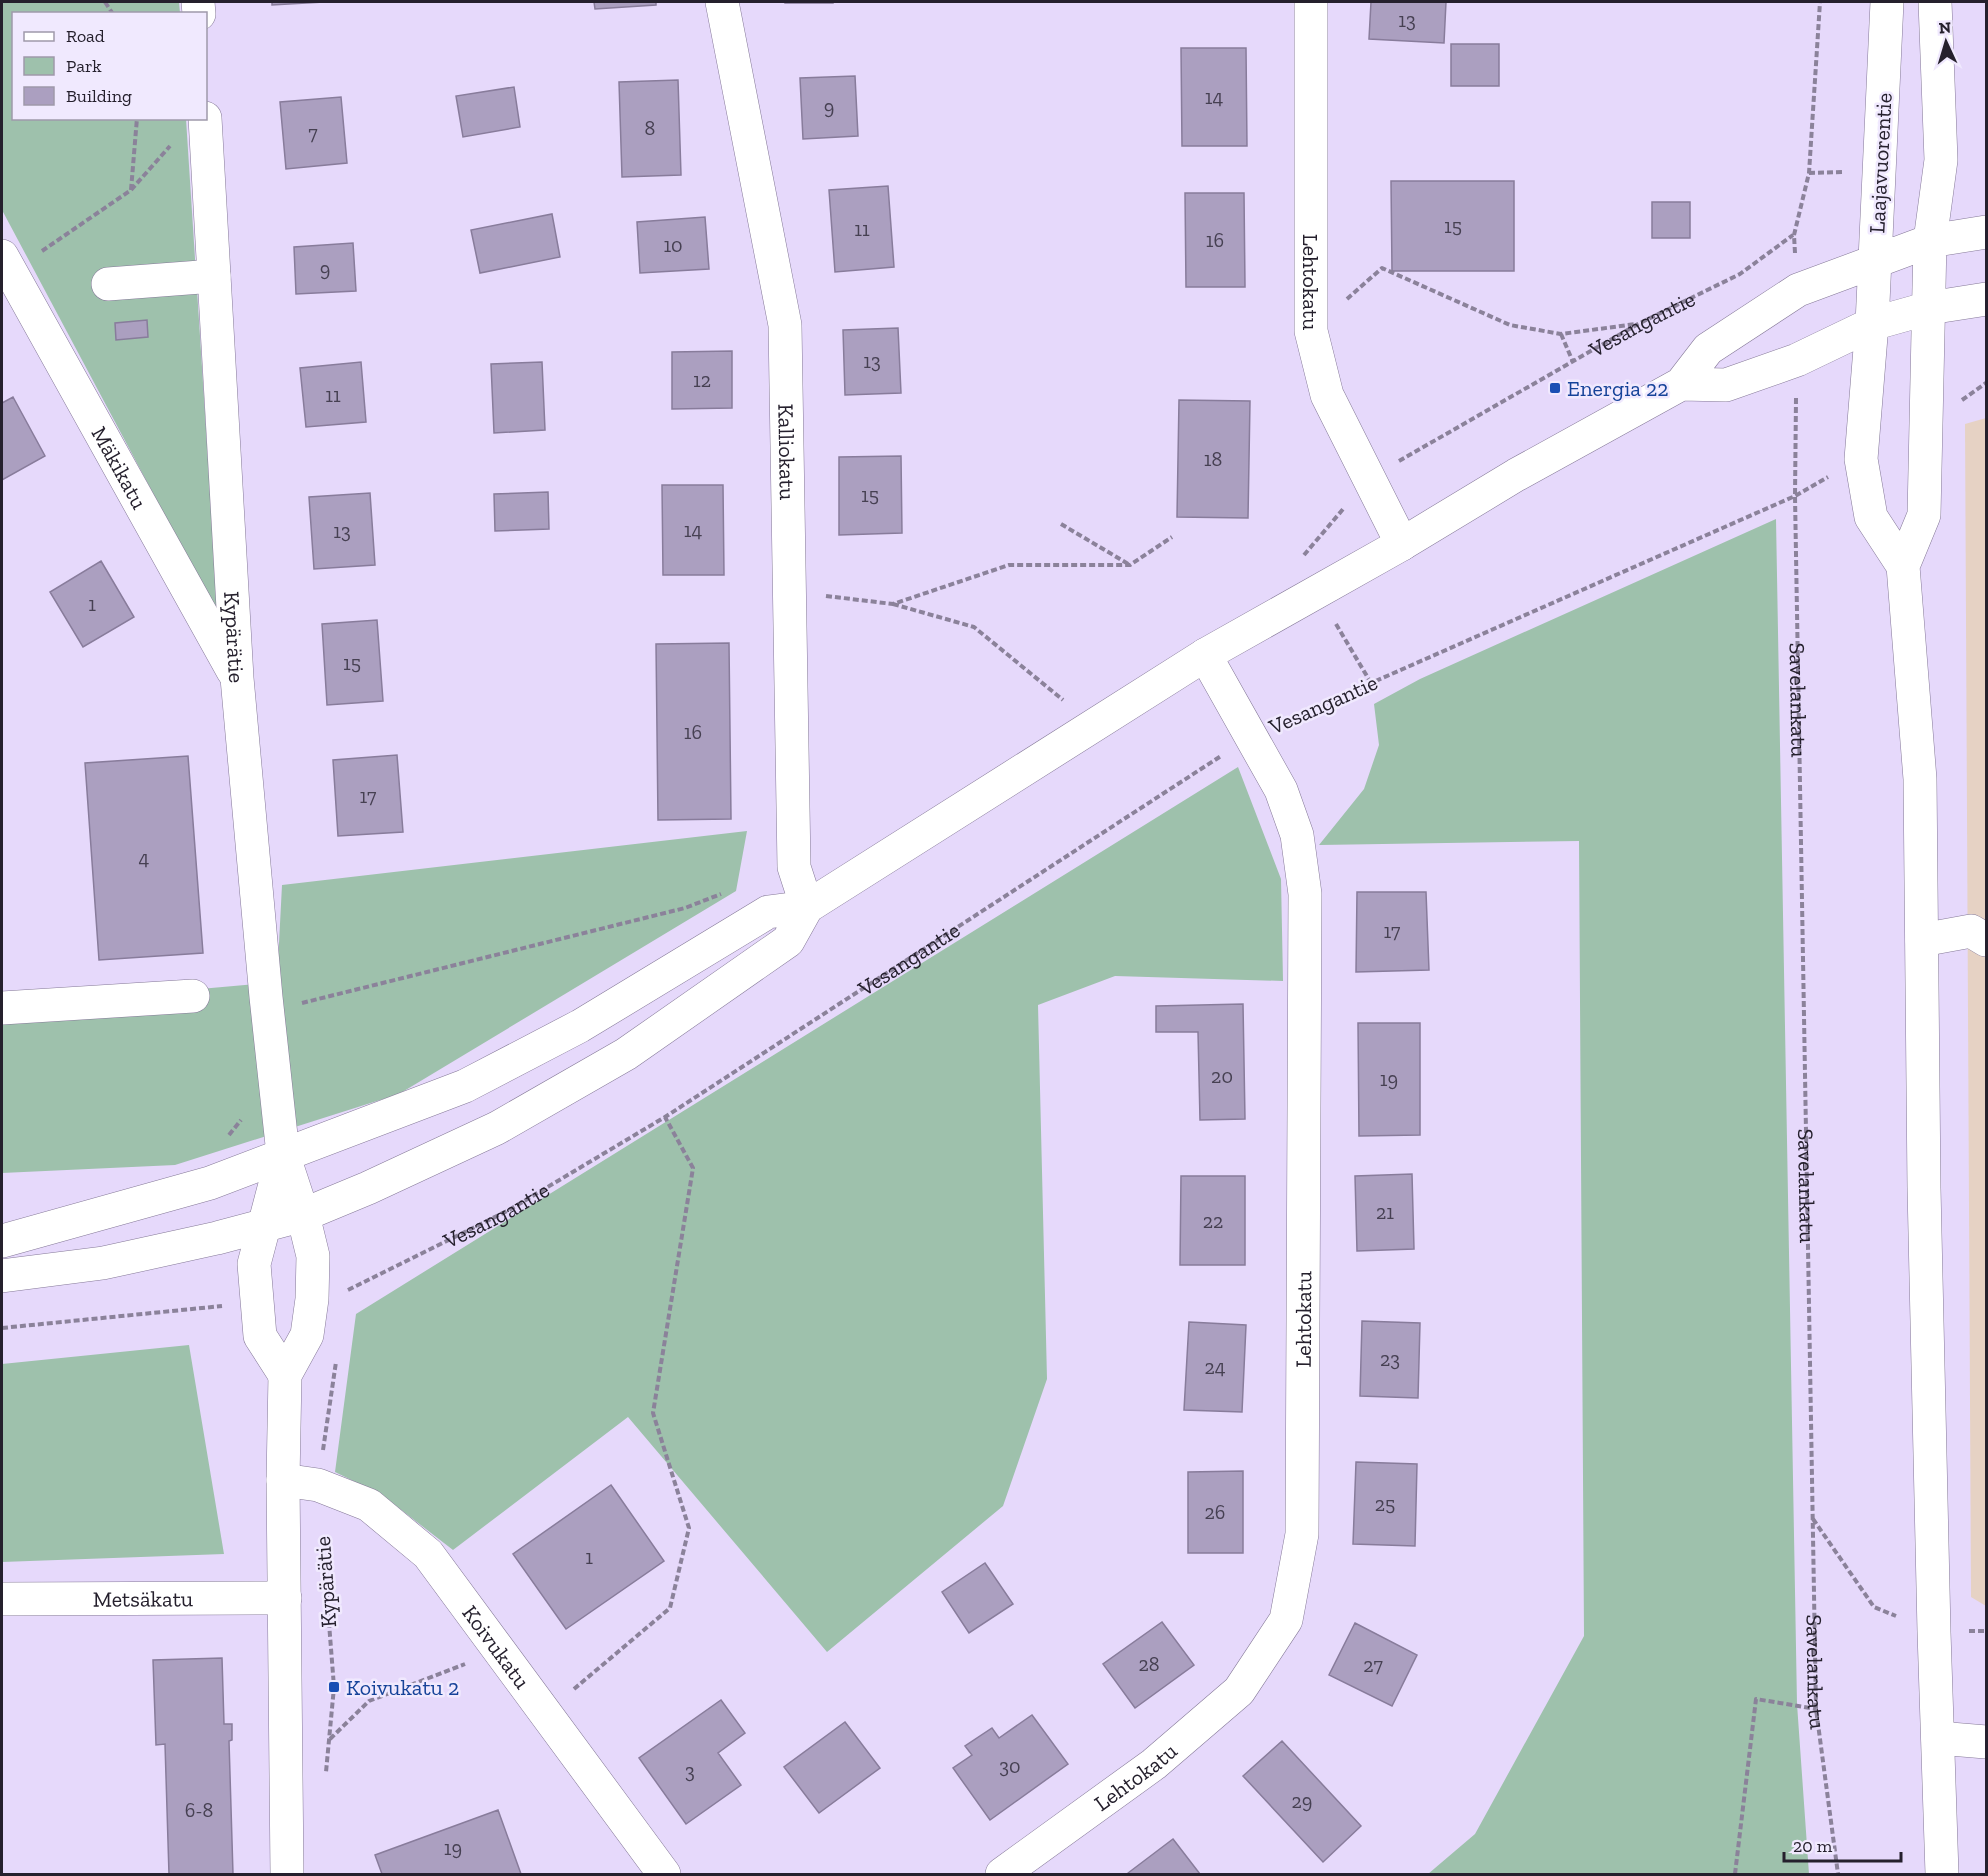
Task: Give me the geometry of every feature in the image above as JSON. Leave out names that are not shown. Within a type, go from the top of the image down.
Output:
[{"type":"street","name":"Kalliokatu","points":[[722,2],[785,325],[794,867],[807,907]]},
{"type":"street","name":"Lehtokatu","points":[[1311,2],[1311,331],[1327,395],[1402,544]]},
{"type":"street","name":"Laajavuorentie","points":[[1872,324],[1887,2]]},
{"type":"street","points":[[1935,2],[1941,160],[1930,241],[1924,515],[1903,566],[1920,779],[1934,1632],[1942,1875]]},
{"type":"street","name":"Kypärätie","points":[[205,120],[237,678],[266,996],[283,1154],[303,1215],[313,1257],[312,1299],[307,1335],[285,1375],[283,1480],[286,1875]]},
{"type":"street","points":[[2,1241],[210,1182],[465,1086],[580,1026],[768,912],[807,907],[1205,655],[1402,544],[1516,475],[1681,384],[1708,349],[1798,290],[1930,241],[1986,232]]},
{"type":"street","name":"Mäkikatu","points":[[6,264],[237,678]]},
{"type":"street","points":[[108,284],[214,276]]},
{"type":"street","points":[[1681,384],[1726,385],[1797,360],[1872,324],[1929,308],[1986,299]]},
{"type":"street","points":[[1872,324],[1861,459],[1871,518],[1903,566]]},
{"type":"street","name":"Lehtokatu","points":[[1002,1875],[1154,1764],[1239,1691],[1286,1620],[1302,1534],[1305,894],[1297,835],[1281,790],[1205,655]]},
{"type":"street","points":[[2,1276],[104,1263],[262,1226],[303,1215],[368,1188],[497,1128],[626,1054],[788,941],[807,907]]},
{"type":"street","points":[[1922,940],[1971,931],[1986,940]]},
{"type":"street","points":[[2,1008],[193,996]]},
{"type":"street","name":"Kypärätie","points":[[283,1154],[262,1226],[254,1264],[260,1336],[285,1375]]},
{"type":"street","name":"Koivukatu","points":[[283,1480],[318,1485],[369,1505],[428,1554],[664,1875]]},
{"type":"street","name":"Metsäkatu","points":[[2,1599],[285,1598]]},
{"type":"street","points":[[1938,1738],[1986,1742]]},
{"type":"path","points":[[1809,173],[1820,2]]},
{"type":"path","points":[[131,190],[137,120]]},
{"type":"path","points":[[6,264],[131,190],[170,145]]},
{"type":"path","name":"Vesangantie","points":[[1299,561],[1368,479],[1638,324],[1740,274],[1794,235]]},
{"type":"path","points":[[1311,331],[1382,268],[1510,325],[1561,334],[1638,324]]},
{"type":"path","points":[[1561,334],[1573,362]]},
{"type":"path","name":"Vesangantie","points":[[345,1302],[346,1290],[509,1210],[665,1117],[1250,736],[1794,496]]},
{"type":"path","name":"Savelankatu","points":[[1794,496],[1816,1709],[1838,1875]]},
{"type":"path","points":[[1061,524],[1130,565]]},
{"type":"path","points":[[893,604],[1009,565],[1130,565],[1172,537]]},
{"type":"path","points":[[790,592],[893,604],[974,627],[1066,702],[1056,708]]},
{"type":"path","points":[[266,996],[302,1003],[685,908],[729,891]]},
{"type":"path","points":[[545,1713],[670,1608],[689,1528],[652,1413],[693,1168],[665,1117]]},
{"type":"path","points":[[2,1328],[227,1305],[258,1305]]},
{"type":"path","points":[[318,1485],[336,1359]]},
{"type":"path","points":[[1812,1518],[1874,1607],[1934,1632],[1986,1631]]},
{"type":"path","name":"Kypärätie","points":[[323,1556],[333,1687],[325,1779]]},
{"type":"path","points":[[329,1740],[369,1701],[499,1651]]},
{"type":"path","points":[[1735,1875],[1756,1699],[1816,1709]]},
{"type":"shaded area","points":[[1986,418],[1986,1606],[1971,1597],[1965,424]]},
{"type":"green space","points":[[2,2],[179,2],[180,12],[12,12],[12,120],[186,120],[218,615],[2,210]]},
{"type":"green space","points":[[1776,519],[1797,1704],[1809,1874],[1428,1874],[1475,1834],[1584,1636],[1579,841],[1319,845],[1364,789],[1379,745],[1374,704],[1420,679]]},
{"type":"green space","points":[[1238,767],[1281,879],[1283,981],[1115,976],[1038,1005],[1047,1379],[1003,1506],[827,1652],[628,1417],[453,1550],[382,1495],[335,1472],[356,1314]]},
{"type":"green space","points":[[747,831],[736,891],[399,1094],[175,1165],[2,1173],[2,997],[200,989],[277,982],[282,885]]},
{"type":"green space","points":[[189,1345],[224,1554],[2,1562],[2,1364]]},
{"type":"building","points":[[272,2],[324,2],[272,5]]},
{"type":"building","points":[[594,2],[656,2],[656,5],[595,9]]},
{"type":"building","points":[[833,2],[833,3],[785,3]]},
{"type":"building","points":[[1371,2],[1446,2],[1444,43],[1369,39]]},
{"type":"building","points":[[1451,44],[1499,44],[1499,86],[1451,86]]},
{"type":"building","points":[[1181,48],[1246,48],[1247,146],[1182,146]]},
{"type":"building","points":[[855,76],[858,136],[803,139],[800,78]]},
{"type":"building","points":[[678,80],[681,175],[622,177],[619,82]]},
{"type":"building","points":[[514,87],[520,127],[463,137],[456,96]]},
{"type":"building","points":[[341,97],[347,163],[286,169],[280,102]]},
{"type":"building","points":[[1391,181],[1514,181],[1514,271],[1392,271]]},
{"type":"building","points":[[888,186],[894,267],[835,272],[829,190]]},
{"type":"building","points":[[1185,193],[1244,193],[1245,287],[1186,287]]},
{"type":"building","points":[[1652,202],[1690,202],[1690,238],[1652,238]]},
{"type":"building","points":[[552,214],[560,257],[480,273],[471,230]]},
{"type":"building","points":[[705,217],[709,269],[640,273],[637,222]]},
{"type":"building","points":[[353,243],[356,291],[296,294],[294,247]]},
{"type":"building","points":[[147,320],[148,337],[116,340],[115,323]]},
{"type":"building","points":[[898,328],[901,393],[845,395],[843,330]]},
{"type":"building","points":[[732,351],[732,408],[672,409],[672,352]]},
{"type":"building","points":[[361,362],[366,422],[306,427],[300,368]]},
{"type":"building","points":[[542,362],[545,430],[494,433],[491,364]]},
{"type":"building","points":[[13,397],[45,456],[2,480],[2,403]]},
{"type":"building","points":[[1179,400],[1250,401],[1248,518],[1177,517]]},
{"type":"building","points":[[901,456],[902,533],[839,535],[839,457]]},
{"type":"building","points":[[662,485],[723,485],[724,575],[663,575]]},
{"type":"building","points":[[548,492],[549,529],[495,531],[494,494]]},
{"type":"building","points":[[370,493],[375,565],[314,569],[309,497]]},
{"type":"building","points":[[101,561],[134,617],[83,647],[50,592]]},
{"type":"building","points":[[377,620],[383,701],[327,705],[322,624]]},
{"type":"building","points":[[729,643],[731,819],[658,820],[656,644]]},
{"type":"building","points":[[397,755],[403,832],[338,836],[333,760]]},
{"type":"building","points":[[188,756],[203,953],[99,960],[85,763]]},
{"type":"building","points":[[1357,892],[1426,892],[1429,970],[1356,972]]},
{"type":"building","points":[[1243,1004],[1245,1119],[1200,1120],[1198,1032],[1156,1032],[1156,1006]]},
{"type":"building","points":[[1358,1023],[1420,1023],[1420,1135],[1359,1136]]},
{"type":"building","points":[[1412,1174],[1414,1249],[1357,1251],[1355,1176]]},
{"type":"building","points":[[1181,1176],[1245,1176],[1245,1265],[1180,1265]]},
{"type":"building","points":[[1362,1321],[1420,1323],[1418,1398],[1360,1396]]},
{"type":"building","points":[[1189,1322],[1246,1325],[1242,1412],[1184,1410]]},
{"type":"building","points":[[1356,1462],[1417,1464],[1415,1546],[1353,1544]]},
{"type":"building","points":[[1243,1471],[1243,1553],[1188,1553],[1188,1472]]},
{"type":"building","points":[[611,1485],[664,1561],[566,1629],[513,1554]]},
{"type":"building","points":[[985,1563],[1013,1604],[969,1633],[942,1592]]},
{"type":"building","points":[[1162,1622],[1194,1665],[1135,1708],[1103,1664]]},
{"type":"building","points":[[1355,1623],[1417,1655],[1392,1706],[1329,1675]]},
{"type":"building","points":[[222,1658],[224,1724],[232,1724],[232,1740],[229,1741],[233,1874],[169,1874],[165,1744],[156,1745],[153,1660]]},
{"type":"building","points":[[721,1700],[745,1733],[718,1753],[741,1785],[686,1824],[639,1758]]},
{"type":"building","points":[[1032,1715],[1068,1764],[990,1820],[953,1768],[972,1755],[965,1746],[992,1728],[999,1738]]},
{"type":"building","points":[[845,1722],[880,1768],[819,1813],[784,1767]]},
{"type":"building","points":[[1282,1741],[1361,1826],[1323,1862],[1243,1776]]},
{"type":"building","points":[[498,1810],[521,1874],[382,1874],[375,1855]]},
{"type":"building","points":[[1173,1839],[1200,1874],[1128,1874],[1128,1873]]},
{"type":"place","name":"Energia 22","points":[[1555,388]]},
{"type":"place","name":"Koivukatu 2","points":[[334,1687]]}]
